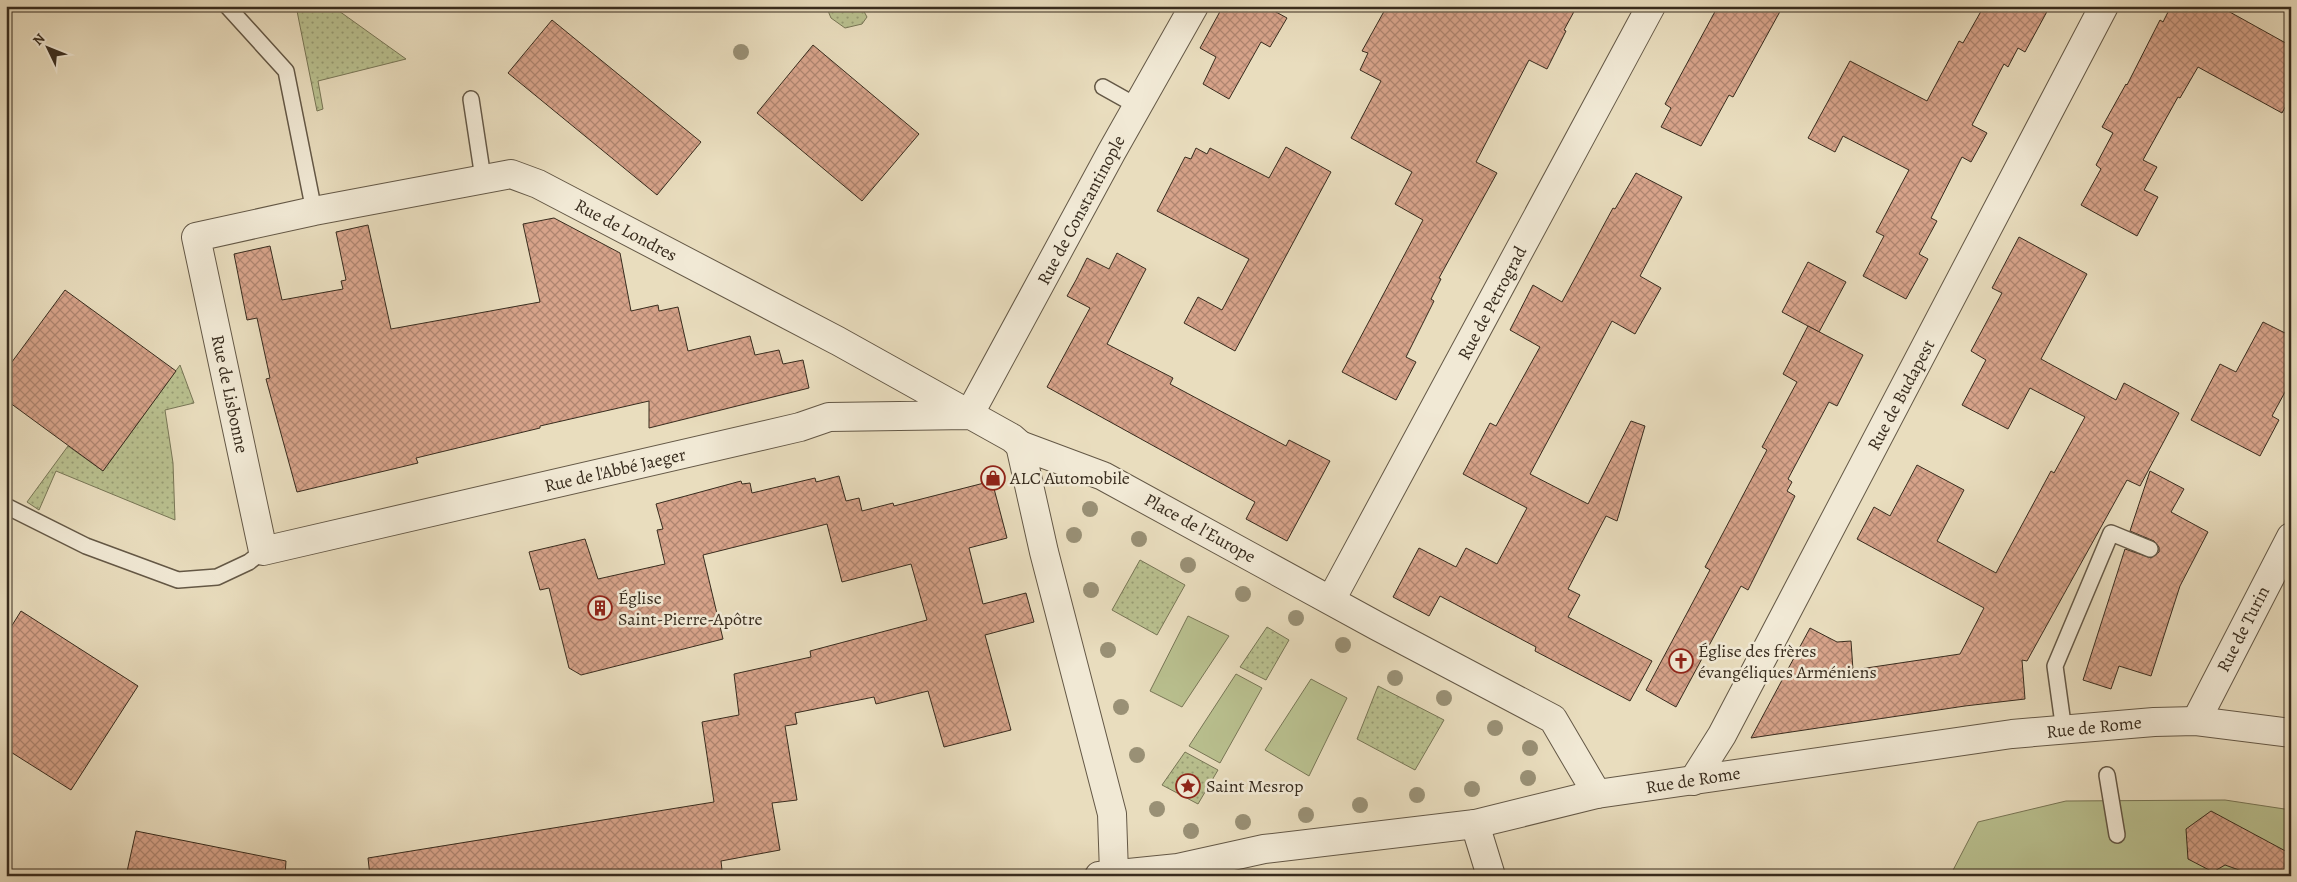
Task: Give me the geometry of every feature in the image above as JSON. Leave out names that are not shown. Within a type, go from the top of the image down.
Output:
[{"type":"street","name":"Rue de Constantinople","points":[[969,415],[1194,6]]},
{"type":"street","name":"Rue de Petrograd","points":[[1331,600],[1651,6]]},
{"type":"street","name":"Rue de Budapest","points":[[1693,781],[1722,735],[2104,6]]},
{"type":"street","name":"Rue de Londres","points":[[196,238],[314,211],[511,174],[538,184],[838,342],[1012,438],[1020,445]]},
{"type":"street","name":"Rue de Lisbonne","points":[[196,238],[263,551]]},
{"type":"street","name":"Rue de l'Abbé Jaeger","points":[[263,551],[800,427],[829,417],[969,415]]},
{"type":"street","name":"Place de l'Europe","points":[[1020,445],[1103,476],[1377,626],[1553,719],[1597,794]]},
{"type":"street","points":[[1020,445],[1044,552],[1112,814],[1106,874]]},
{"type":"street","name":"Rue de Turin","points":[[2196,721],[2291,538]]},
{"type":"street","name":"Rue de Rome","points":[[1106,874],[1177,872],[1264,849],[1476,824],[1597,794],[2012,734],[2154,722],[2196,721],[2291,734]]},
{"type":"street","points":[[1476,824],[1491,876]]},
{"type":"lane","points":[[227,6],[286,71],[314,211]]},
{"type":"lane","points":[[1103,87],[1138,106]]},
{"type":"lane","points":[[471,99],[483,178]]},
{"type":"lane","points":[[6,506],[86,546],[178,580],[217,577],[249,562],[263,551]]},
{"type":"lane","points":[[2064,731],[2055,666],[2111,533],[2150,549]]},
{"type":"lane","points":[[2107,775],[2117,835]]},
{"type":"green space","points":[[296,6],[332,6],[406,59],[318,81],[323,109],[317,111]]},
{"type":"green space","points":[[826,6],[861,6],[867,17],[862,24],[845,28],[831,18]]},
{"type":"green space","points":[[180,365],[194,403],[165,410],[173,463],[175,520],[56,471],[39,510],[27,502],[68,446],[103,471]]},
{"type":"green space","points":[[1140,560],[1185,585],[1157,635],[1112,610]]},
{"type":"green space","points":[[1188,616],[1229,636],[1182,707],[1150,691]]},
{"type":"green space","points":[[1267,627],[1289,640],[1266,680],[1240,667]]},
{"type":"green space","points":[[1236,674],[1262,688],[1220,763],[1189,746]]},
{"type":"green space","points":[[1311,679],[1347,698],[1309,776],[1265,750]]},
{"type":"green space","points":[[1378,686],[1444,720],[1415,770],[1357,739]]},
{"type":"green space","points":[[1185,752],[1218,770],[1198,804],[1162,785]]},
{"type":"green space","points":[[2225,800],[2291,810],[2291,876],[1950,876],[1978,822],[2066,801]]},
{"type":"building","points":[[1223,6],[1265,6],[1287,18],[1270,47],[1261,42],[1229,99],[1203,84],[1216,57],[1200,48]]},
{"type":"building","points":[[1387,6],[1577,6],[1547,69],[1529,60],[1476,162],[1497,173],[1439,278],[1441,279],[1431,299],[1434,301],[1406,357],[1416,362],[1396,400],[1342,372],[1423,220],[1395,204],[1412,172],[1351,138],[1381,81],[1360,70],[1368,53],[1362,51]]},
{"type":"building","points":[[1718,6],[1783,6],[1733,97],[1729,95],[1701,146],[1661,127],[1671,108],[1665,104]]},
{"type":"building","points":[[1984,6],[2050,6],[2025,52],[2018,48],[2008,67],[2004,64],[1972,125],[1987,133],[1971,162],[1962,157],[1931,218],[1937,221],[1919,254],[1928,259],[1906,299],[1863,276],[1884,236],[1876,232],[1909,170],[1843,136],[1835,152],[1808,138],[1850,61],[1927,101],[1959,41],[1963,43]]},
{"type":"building","points":[[2171,6],[2219,6],[2291,46],[2291,96],[2282,113],[2198,67],[2180,98],[2178,97],[2143,160],[2157,167],[2144,190],[2158,197],[2137,236],[2081,205],[2101,169],[2096,165],[2113,133],[2102,127],[2127,85],[2160,20],[2163,22]]},
{"type":"building","points":[[552,20],[701,142],[657,195],[508,73]]},
{"type":"building","points":[[813,45],[919,134],[862,201],[757,113]]},
{"type":"building","points":[[1286,147],[1331,172],[1235,351],[1184,323],[1198,297],[1222,310],[1249,259],[1157,211],[1185,157],[1191,159],[1196,148],[1207,154],[1210,148],[1269,178]]},
{"type":"building","points":[[1636,173],[1682,197],[1640,276],[1661,288],[1635,334],[1612,321],[1530,474],[1588,504],[1631,421],[1645,426],[1617,521],[1606,516],[1568,589],[1580,595],[1568,617],[1652,661],[1630,701],[1535,651],[1536,647],[1440,596],[1429,616],[1393,597],[1419,548],[1456,567],[1466,548],[1497,564],[1527,508],[1463,474],[1490,423],[1496,426],[1540,347],[1510,330],[1533,285],[1562,302],[1613,208],[1615,209]]},
{"type":"building","points":[[554,218],[620,253],[631,311],[658,305],[659,311],[678,307],[688,351],[750,336],[755,355],[779,350],[783,364],[803,360],[809,388],[649,428],[649,401],[540,426],[540,428],[416,458],[418,463],[297,492],[266,379],[270,378],[257,318],[247,320],[234,254],[270,246],[282,300],[343,289],[341,281],[346,280],[336,232],[368,225],[391,329],[540,302],[523,224]]},
{"type":"building","points":[[2019,237],[2087,274],[2041,359],[2116,400],[2124,383],[2179,413],[2140,486],[2127,480],[2027,661],[2022,660],[2025,699],[1965,706],[1751,738],[1810,628],[1837,642],[1851,641],[1853,670],[1960,654],[1984,608],[1857,539],[1874,507],[1890,516],[1917,465],[1964,490],[1937,541],[1996,573],[2051,471],[2054,473],[2085,417],[2030,388],[2008,429],[1962,405],[1986,360],[1971,351],[2002,293],[1992,288]]},
{"type":"building","points":[[1117,253],[1146,269],[1107,344],[1173,378],[1170,384],[1286,446],[1289,440],[1330,461],[1287,541],[1246,519],[1255,502],[1047,387],[1090,308],[1067,296],[1087,258],[1109,269]]},
{"type":"building","points":[[1808,262],[1846,282],[1819,332],[1782,312]]},
{"type":"building","points":[[65,290],[176,371],[103,471],[6,400],[6,370]]},
{"type":"building","points":[[2263,322],[2291,336],[2291,381],[2272,416],[2279,420],[2260,456],[2191,420],[2220,364],[2236,372]]},
{"type":"building","points":[[1808,326],[1863,355],[1837,406],[1829,402],[1788,479],[1792,482],[1787,491],[1795,496],[1748,590],[1741,586],[1676,707],[1646,690],[1710,570],[1705,567],[1767,450],[1762,447],[1797,382],[1783,374]]},
{"type":"building","points":[[2150,471],[2184,489],[2171,512],[2208,532],[2180,586],[2151,676],[2119,666],[2111,689],[2083,680],[2125,549],[2151,558],[2159,552],[2159,547],[2154,541],[2130,531]]},
{"type":"building","points":[[839,476],[846,501],[859,498],[862,511],[893,503],[894,506],[992,481],[1007,538],[969,548],[983,604],[1026,593],[1034,622],[985,635],[1011,730],[944,747],[928,691],[876,704],[874,697],[795,713],[797,724],[785,726],[797,800],[772,803],[780,850],[721,861],[722,870],[688,876],[370,876],[368,858],[714,802],[702,722],[739,715],[734,674],[811,657],[810,651],[927,620],[911,564],[842,582],[827,524],[703,555],[723,639],[581,675],[569,668],[549,588],[540,590],[529,552],[585,539],[598,579],[665,564],[657,530],[663,529],[656,504],[741,481],[742,484],[750,483],[752,493],[815,478],[816,482]]},
{"type":"building","points":[[21,611],[138,686],[71,790],[6,749],[6,635]]},
{"type":"building","points":[[2211,811],[2291,854],[2291,876],[2256,876],[2225,865],[2213,872],[2188,859],[2186,829]]},
{"type":"building","points":[[136,831],[286,861],[285,876],[126,876]]},
{"type":"place","name":"ALC Automobile","points":[[993,478]]},
{"type":"place","name":"Église Saint-Pierre-Apôtre","points":[[600,608]]},
{"type":"place","name":"Église des frères évangéliques Arméniens","points":[[1681,661]]},
{"type":"place","name":"Saint Mesrop","points":[[1188,786]]}]
